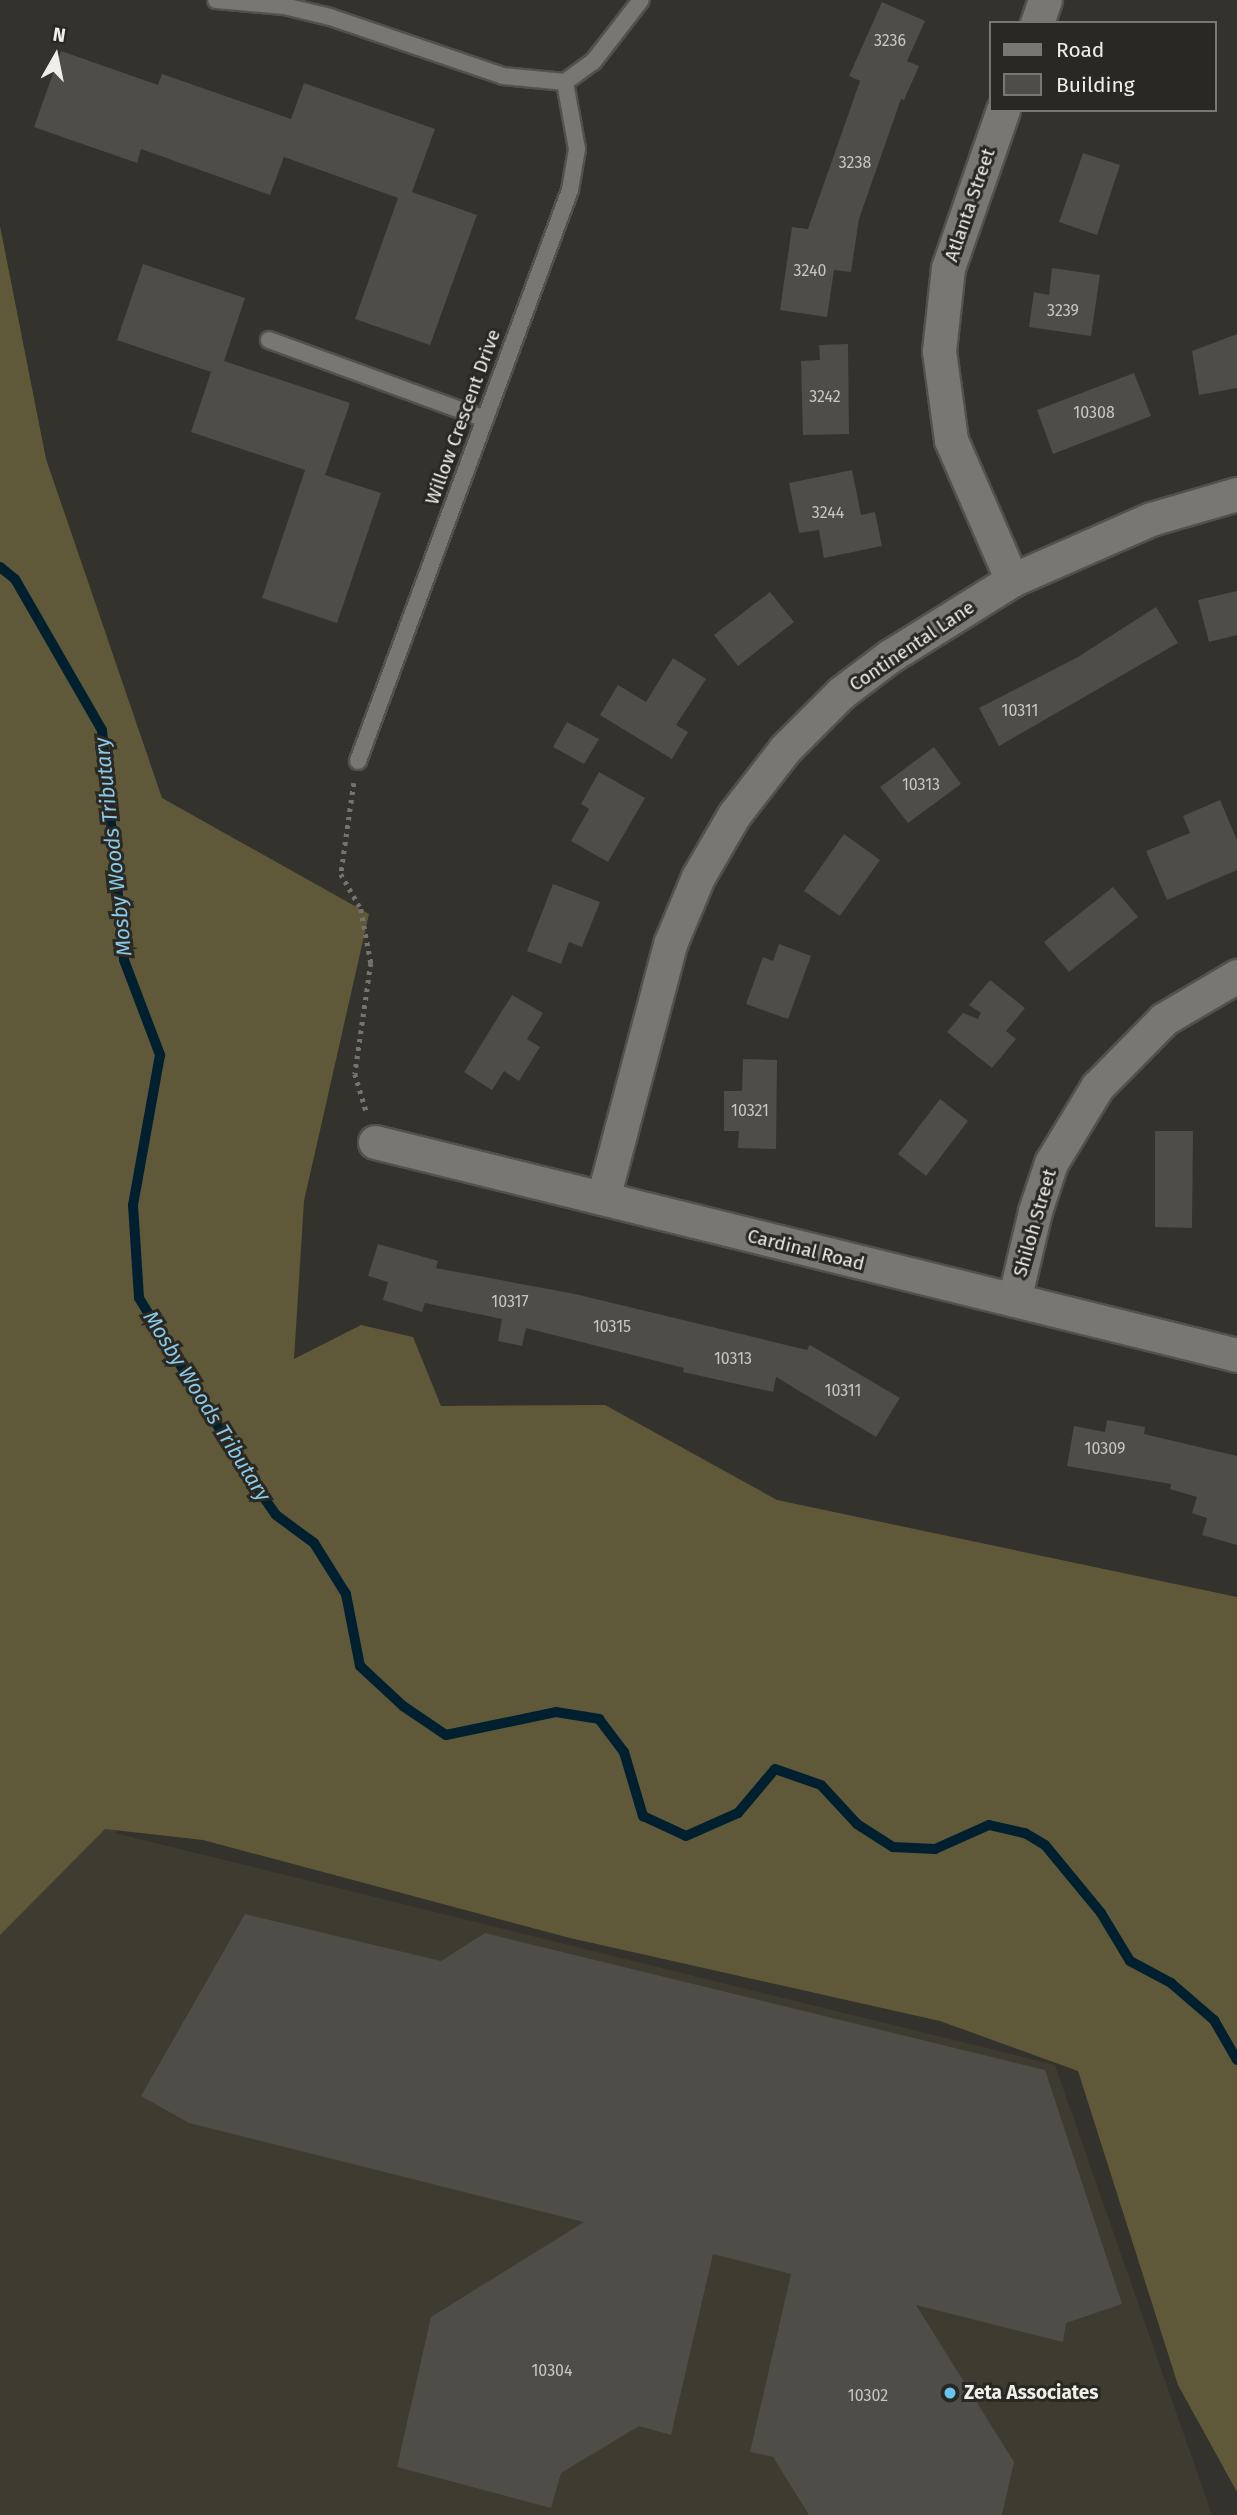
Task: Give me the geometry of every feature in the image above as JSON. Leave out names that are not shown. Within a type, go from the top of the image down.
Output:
[{"type":"street","points":[[1038,21],[1045,0]]},
{"type":"street","name":"Atlanta Street","points":[[1002,112],[948,268],[939,351],[951,440],[1013,580]]},
{"type":"street","name":"Continental Lane","points":[[603,1198],[670,944],[698,877],[734,815],[785,748],[841,693],[890,656],[1013,580],[1151,519],[1237,494]]},
{"type":"street","name":"Shiloh Street","points":[[1014,1300],[1035,1210],[1051,1163],[1097,1087],[1164,1020],[1237,976]]},
{"type":"street","name":"Cardinal Road","points":[[375,1142],[1237,1355]]},
{"type":"lane","points":[[216,0],[284,3],[503,76],[565,82],[593,62],[641,0]]},
{"type":"lane","name":"Willow Crescent Drive","points":[[358,761],[570,190],[577,149],[565,82]]},
{"type":"lane","points":[[269,340],[485,419]]},
{"type":"path","points":[[358,761],[341,874],[361,909],[371,963],[355,1074],[375,1142]]},
{"type":"shaded area","points":[[0,226],[46,459],[162,798],[369,914],[304,1201],[294,1359],[361,1325],[413,1337],[441,1406],[605,1405],[777,1500],[1237,1597],[1237,2492],[1178,2385],[1078,2071],[940,2021],[570,1938],[203,1840],[105,1829],[0,1935]]},
{"type":"shaded area","points":[[189,1637],[115,1833],[1055,2065],[1212,2515],[0,2515],[0,1705]]},
{"type":"building","points":[[882,2],[925,21],[907,61],[919,66],[904,100],[901,99],[859,219],[851,272],[834,270],[827,317],[780,310],[792,227],[808,229],[860,81],[849,76]]},
{"type":"building","points":[[61,51],[158,85],[162,74],[291,119],[304,83],[435,129],[412,192],[477,215],[430,345],[355,319],[398,198],[284,157],[270,195],[141,149],[137,163],[34,127]]},
{"type":"building","points":[[1083,153],[1120,165],[1097,235],[1059,222]]},
{"type":"building","points":[[143,264],[245,298],[224,361],[350,403],[325,475],[381,493],[337,623],[262,598],[305,470],[191,432],[211,372],[117,340]]},
{"type":"building","points":[[1052,268],[1100,275],[1091,336],[1029,327],[1034,292],[1049,295]]},
{"type":"building","points":[[1237,334],[1237,388],[1199,395],[1192,351]]},
{"type":"building","points":[[848,344],[849,434],[803,435],[801,361],[820,360],[819,345]]},
{"type":"building","points":[[1134,373],[1151,416],[1053,454],[1037,410]]},
{"type":"building","points":[[852,470],[861,515],[875,512],[882,546],[824,558],[819,530],[799,533],[789,483]]},
{"type":"building","points":[[1237,591],[1237,635],[1209,642],[1198,600]]},
{"type":"building","points":[[770,592],[794,622],[738,666],[714,635]]},
{"type":"building","points":[[1156,607],[1178,643],[999,746],[979,708],[1078,657]]},
{"type":"building","points":[[673,658],[706,679],[676,725],[688,732],[672,759],[600,715],[618,685],[646,702]]},
{"type":"building","points":[[567,722],[599,739],[584,764],[553,747]]},
{"type":"building","points":[[934,747],[961,784],[908,823],[880,787]]},
{"type":"building","points":[[599,772],[645,798],[608,862],[571,841],[589,809],[581,804]]},
{"type":"building","points":[[1220,800],[1237,840],[1237,870],[1167,900],[1146,851],[1190,833],[1183,816]]},
{"type":"building","points":[[844,834],[880,860],[840,916],[804,891]]},
{"type":"building","points":[[553,884],[600,902],[582,947],[569,942],[561,964],[527,951]]},
{"type":"building","points":[[1113,887],[1138,917],[1069,972],[1044,942]]},
{"type":"building","points":[[779,944],[811,956],[788,1019],[746,1004],[763,957],[773,961]]},
{"type":"building","points":[[990,980],[1025,1008],[1006,1031],[1016,1039],[992,1068],[947,1032],[963,1013],[978,1019],[981,1013],[969,1005]]},
{"type":"building","points":[[512,995],[543,1013],[527,1039],[540,1047],[519,1081],[504,1071],[492,1090],[464,1072]]},
{"type":"building","points":[[743,1059],[777,1060],[776,1149],[738,1148],[739,1131],[724,1131],[724,1091],[742,1091]]},
{"type":"building","points":[[940,1099],[968,1121],[926,1176],[898,1154]]},
{"type":"building","points":[[1155,1131],[1193,1131],[1192,1228],[1155,1227]]},
{"type":"building","points":[[378,1244],[438,1261],[436,1268],[575,1294],[807,1350],[810,1345],[900,1398],[876,1437],[776,1377],[773,1392],[683,1372],[684,1368],[526,1328],[522,1346],[498,1341],[502,1319],[425,1303],[422,1312],[383,1300],[388,1282],[368,1276]]},
{"type":"building","points":[[1107,1420],[1145,1427],[1144,1434],[1237,1456],[1237,1545],[1202,1535],[1207,1518],[1192,1513],[1197,1497],[1170,1489],[1171,1484],[1067,1466],[1074,1426],[1105,1432]]},
{"type":"building","points":[[245,1914],[441,1961],[485,1933],[1045,2070],[1122,2304],[1066,2323],[1063,2342],[916,2305],[1014,2462],[1002,2515],[809,2515],[773,2457],[750,2452],[791,2274],[713,2254],[671,2435],[639,2426],[561,2473],[551,2508],[397,2467],[431,2317],[584,2222],[189,2123],[141,2096]]},
{"type":"waterway","name":"Mosby Woods Tributary","points":[[0,567],[15,579],[102,730],[124,960],[160,1055],[133,1205],[139,1298],[246,1472],[276,1515],[314,1543],[346,1594],[360,1666],[403,1706],[446,1735],[556,1712],[599,1719],[624,1752],[643,1816],[686,1836],[738,1813],[775,1769],[821,1785],[857,1824],[893,1847],[935,1849],[989,1825],[1025,1833],[1045,1845],[1101,1913],[1130,1961],[1171,1983],[1214,2020],[1237,2060]]},
{"type":"place","name":"Zeta Associates","points":[[950,2393]]}]
